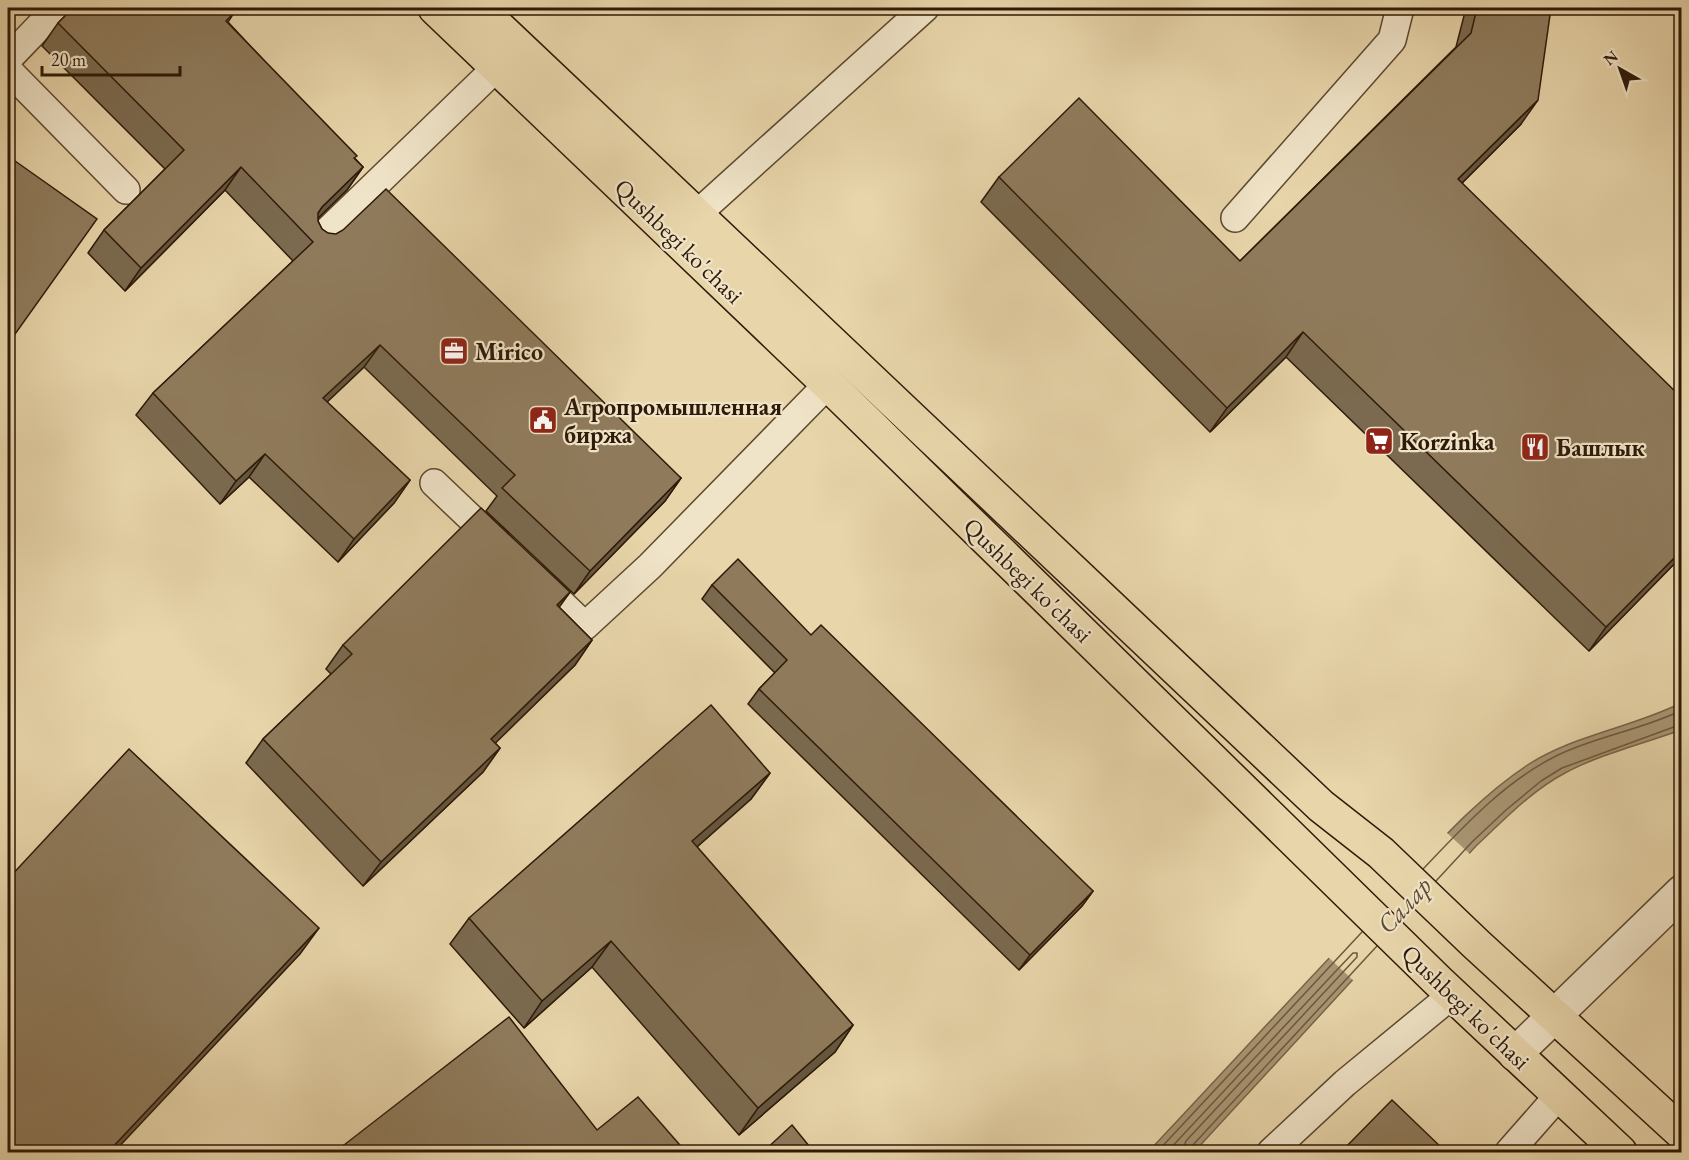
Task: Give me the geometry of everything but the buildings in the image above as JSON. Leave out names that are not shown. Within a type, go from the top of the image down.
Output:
[{"type":"main road","name":"Qushbegi ko'chasi","points":[[435,8],[478,16],[508,57],[685,226],[828,384],[1445,988],[1620,1152]]},
{"type":"main road","name":"Qushbegi ko'chasi","points":[[685,226],[850,360],[1321,806],[1381,853],[1475,943],[1682,1132]]},
{"type":"main road","points":[[828,384],[850,360]]},
{"type":"street","points":[[1515,1054],[1682,892]]},
{"type":"lane","points":[[8,59],[57,8]]},
{"type":"lane","points":[[685,226],[925,8]]},
{"type":"lane","points":[[1235,218],[1392,40],[1400,8]]},
{"type":"lane","points":[[317,241],[508,57]]},
{"type":"lane","points":[[8,70],[126,190]]},
{"type":"lane","points":[[434,483],[585,626],[650,566],[828,384]]},
{"type":"lane","points":[[1271,1152],[1445,988]]},
{"type":"lane","points":[[1509,1152],[1559,1095]]},
{"type":"water","name":"Салар","points":[[1681,703],[1681,730],[1607,755],[1565,773],[1529,797],[1508,816],[1476,846],[1194,1152],[1148,1152],[1434,847],[1487,796],[1506,780],[1544,755]]},
{"type":"pier","points":[[1446,832],[1472,856],[1356,983],[1327,956]]},
{"type":"place","name":"Mirico","points":[[454,351]]},
{"type":"place","name":"Агропромышленная биржа","points":[[543,420]]},
{"type":"place","name":"Korzinka","points":[[1379,441]]},
{"type":"place","name":"Башлык","points":[[1535,447]]}]
